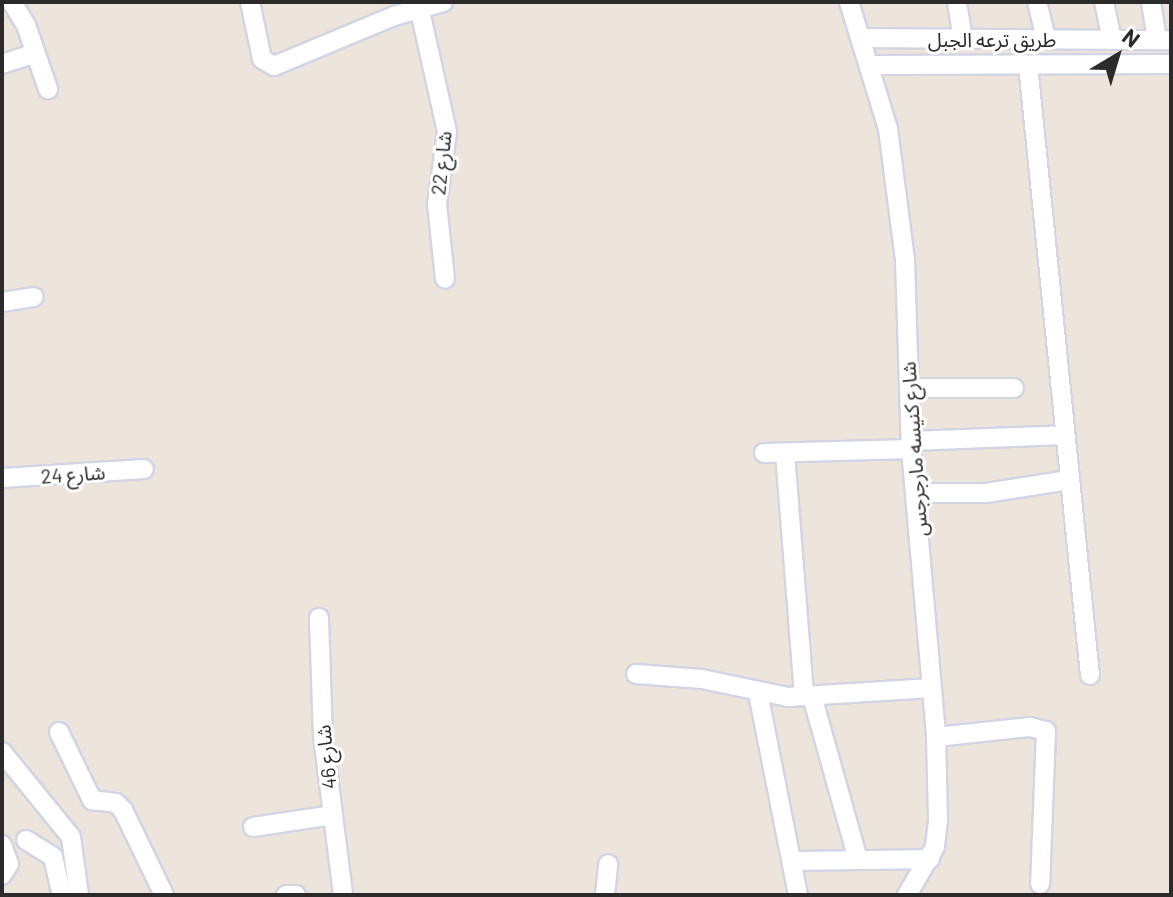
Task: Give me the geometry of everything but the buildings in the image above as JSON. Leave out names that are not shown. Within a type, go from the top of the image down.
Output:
[{"type":"street","points":[[12,2],[48,89]]},
{"type":"street","points":[[250,2],[262,59],[274,66],[418,5],[443,2]]},
{"type":"street","name":"شارع كنيسه مارجرجس","points":[[849,2],[872,65],[901,205],[911,445],[936,737],[938,834],[930,859],[907,895]]},
{"type":"street","points":[[957,2],[963,39]]},
{"type":"street","points":[[1037,2],[1046,39]]},
{"type":"street","points":[[1104,2],[1112,39]]},
{"type":"street","points":[[1151,2],[1164,40]]},
{"type":"street","name":"شارع 22","points":[[418,5],[447,132],[437,204],[445,279]]},
{"type":"street","name":"طريق ترعه الجبل","points":[[861,38],[1164,40]]},
{"type":"street","points":[[2,64],[35,53]]},
{"type":"street","name":"طريق ترعه الجبل","points":[[872,65],[1171,64]]},
{"type":"street","points":[[1028,65],[1090,675]]},
{"type":"street","points":[[2,302],[34,297]]},
{"type":"street","points":[[909,388],[1014,388]]},
{"type":"street","points":[[764,453],[1064,435]]},
{"type":"street","points":[[785,453],[808,696],[858,860]]},
{"type":"street","name":"شارع 24","points":[[2,478],[144,469]]},
{"type":"street","points":[[915,493],[986,493],[1069,480]]},
{"type":"street","name":"شارع 46","points":[[319,618],[323,736],[343,895]]},
{"type":"street","points":[[636,674],[702,679],[758,693],[808,696],[932,688]]},
{"type":"street","points":[[758,693],[798,895]]},
{"type":"street","points":[[936,737],[1030,727],[1046,731],[1040,884]]},
{"type":"street","points":[[59,732],[92,800],[116,803],[123,810],[164,895]]},
{"type":"street","points":[[2,752],[71,837],[79,895]]},
{"type":"street","points":[[253,827],[332,815]]},
{"type":"street","points":[[26,840],[53,857],[62,895]]},
{"type":"street","points":[[2,845],[9,864],[2,875]]},
{"type":"street","points":[[792,861],[930,859]]},
{"type":"street","points":[[605,895],[608,864]]},
{"type":"street","points":[[286,895],[296,895]]}]
